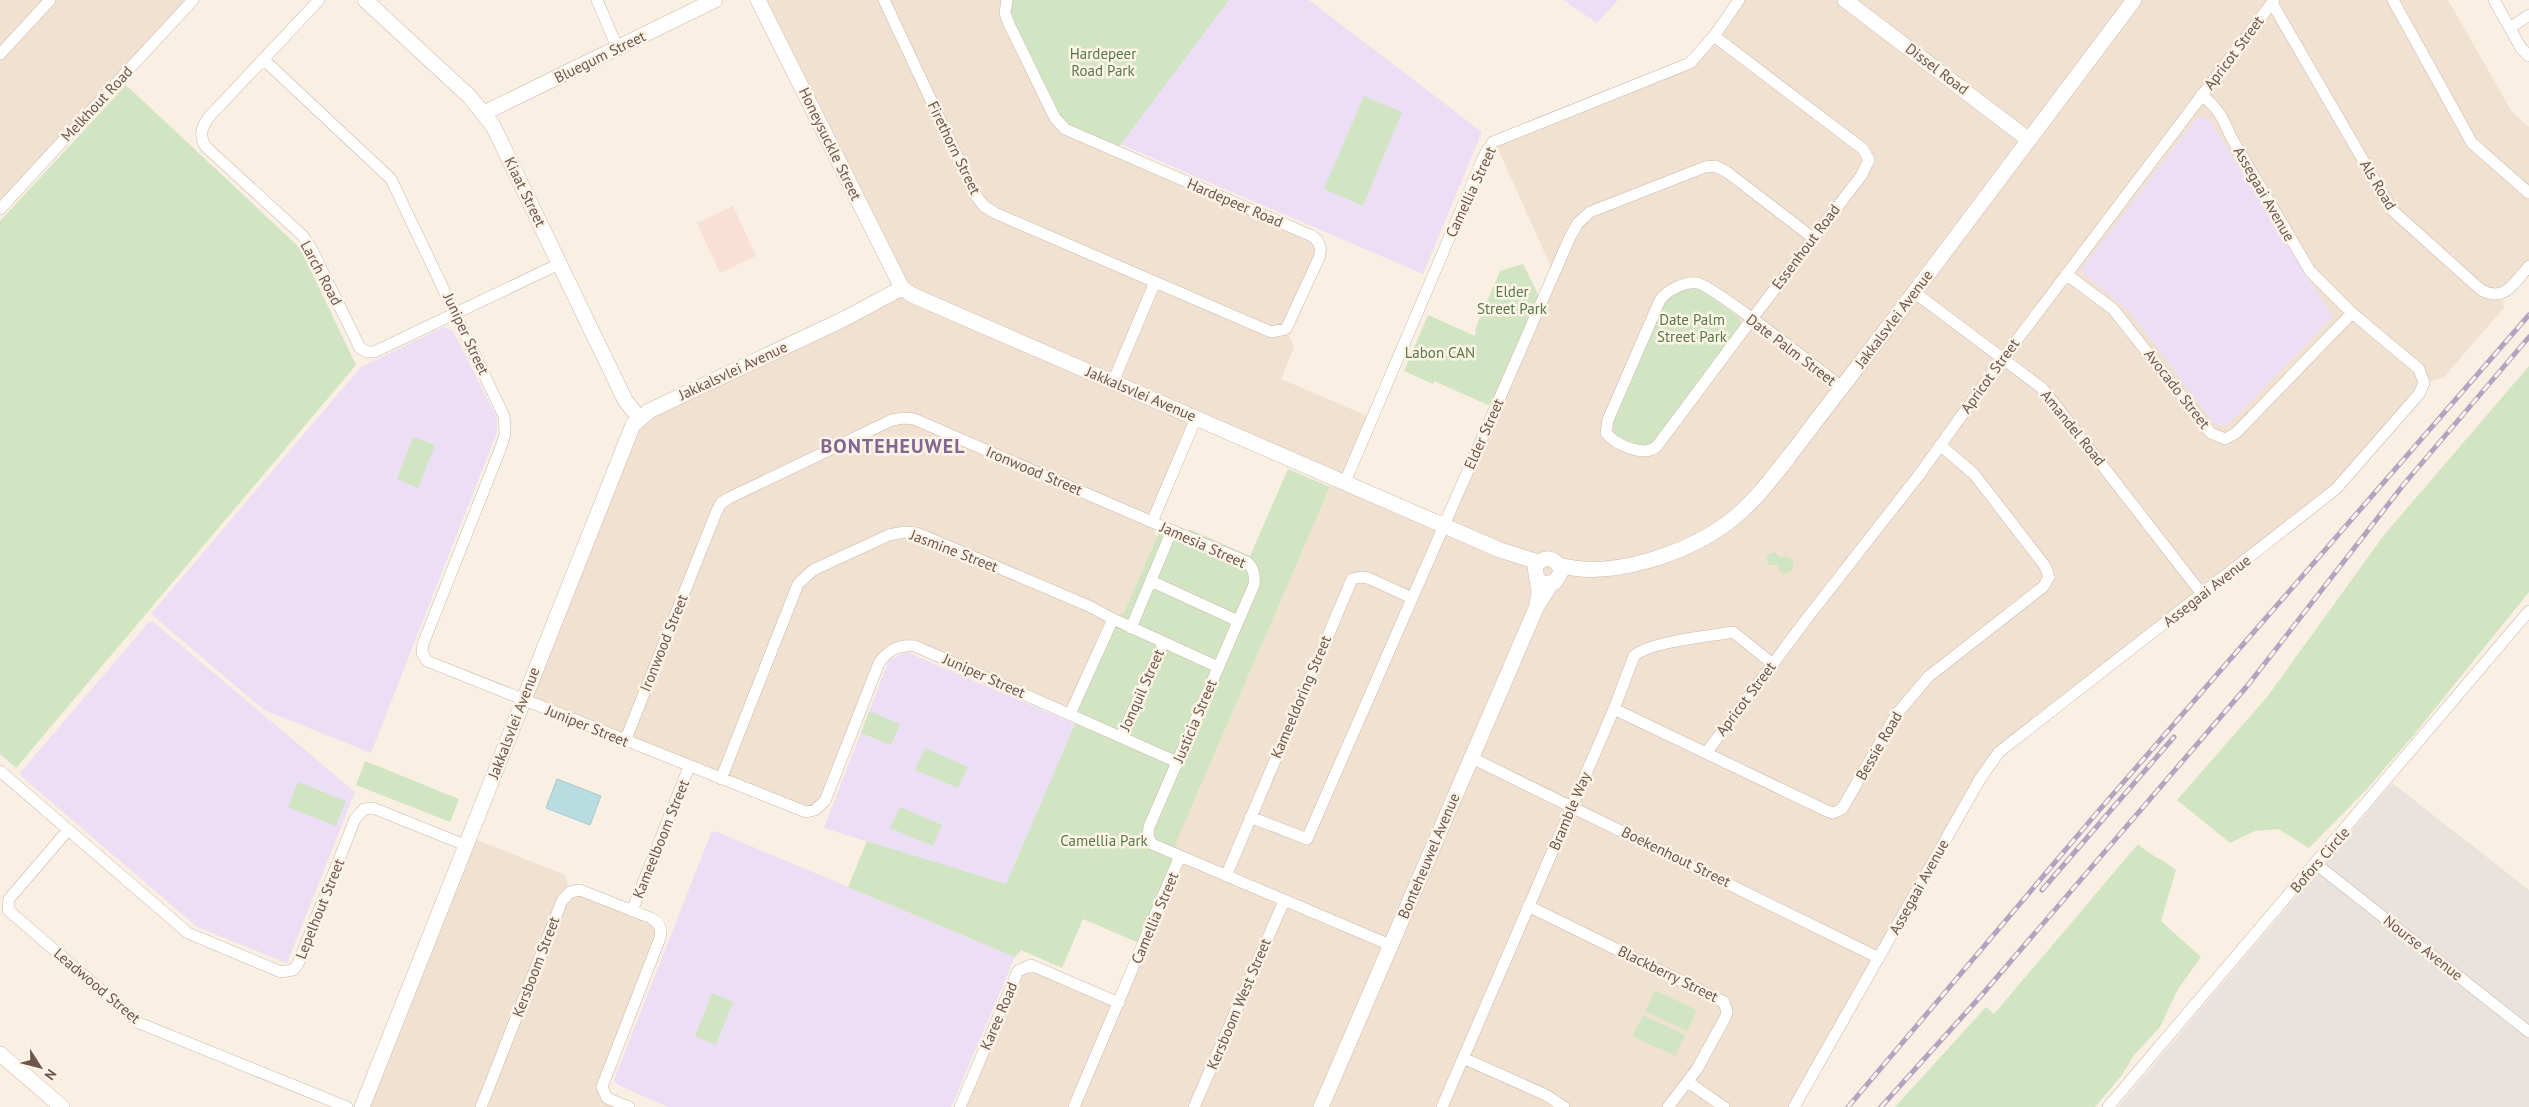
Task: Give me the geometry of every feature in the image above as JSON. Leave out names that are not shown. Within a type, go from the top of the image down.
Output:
[{"type":"street","points":[[0,54],[50,0]]},
{"type":"street","name":"Melkhout Road","points":[[0,208],[193,0]]},
{"type":"street","name":"Larch Road","points":[[318,0],[205,123],[201,136],[206,147],[303,236],[311,248],[357,344],[362,350],[374,352],[559,264]]},
{"type":"street","name":"Kiaat Street","points":[[365,0],[484,113],[498,136],[624,400],[639,418]]},
{"type":"street","points":[[597,0],[614,40]]},
{"type":"street","name":"Bluegum Street","points":[[484,113],[715,0]]},
{"type":"street","name":"Honeysuckle Street","points":[[758,0],[902,288]]},
{"type":"street","name":"Firethorn Street","points":[[884,0],[976,196],[984,206],[995,213],[1155,282]]},
{"type":"street","name":"Hardepeer Road","points":[[1007,0],[1006,19],[1061,126],[1312,236],[1318,241],[1321,249],[1319,258],[1290,324],[1286,330],[1279,332],[1272,332],[1155,282]]},
{"type":"street","name":"Camellia Street","points":[[1344,482],[1485,154],[1493,142],[1684,66],[1697,57],[1739,0]]},
{"type":"street","name":"Dissel Road","points":[[1845,0],[2029,140]]},
{"type":"street","name":"Jakkalsvlei Avenue","points":[[362,1107],[624,443],[639,418],[649,411],[844,319],[902,288],[912,295],[1506,552],[1546,574],[1645,561],[1678,551],[1714,532],[1761,492],[2134,0]]},
{"type":"street","points":[[2393,0],[2472,142],[2529,193]]},
{"type":"street","points":[[2494,0],[2521,48],[2529,56]]},
{"type":"street","name":"Apricot Street","points":[[1706,752],[1940,445],[2066,274],[2273,1]]},
{"type":"street","name":"Als Road","points":[[2273,1],[2389,205],[2397,215],[2489,295],[2501,295],[2511,287],[2529,266]]},
{"type":"street","points":[[2510,28],[2529,15]]},
{"type":"street","name":"Essenhout Road","points":[[1606,433],[1613,440],[1643,452],[1653,450],[1864,171],[1870,160],[1868,154],[1714,36]]},
{"type":"street","name":"Juniper Street","points":[[263,59],[391,179],[502,411],[505,434],[423,644],[422,653],[430,663],[801,811],[811,812],[819,808],[825,801],[879,663],[890,651],[902,646],[915,646],[1070,714]]},
{"type":"street","name":"Assegaai Avenue","points":[[1794,1107],[1980,778],[1999,752],[2336,489],[2419,394],[2424,383],[2419,370],[2352,312],[2310,271],[2232,137],[2223,118],[2215,106],[2201,95]]},
{"type":"street","points":[[498,136],[504,113],[519,97]]},
{"type":"street","name":"Elder Street","points":[[1250,817],[1307,839],[1570,237],[1582,218],[1599,207],[1705,167],[1715,166],[1727,172],[1813,238]]},
{"type":"street","name":"Avocado Street","points":[[2066,274],[2113,308],[2211,433],[2225,439],[2236,433],[2352,312]]},
{"type":"street","points":[[1112,382],[1155,282]]},
{"type":"street","name":"Date Palm Street","points":[[1606,433],[1608,420],[1660,300],[1666,293],[1690,283],[1698,283],[1842,387]]},
{"type":"street","name":"Amandel Road","points":[[1914,292],[2049,396],[2202,594]]},
{"type":"street","points":[[1152,522],[1196,418]]},
{"type":"street","name":"Ironwood Street","points":[[624,741],[721,504],[892,420],[914,419],[1152,522]]},
{"type":"street","name":"Bessie Road","points":[[1614,709],[1827,812],[1838,812],[1847,803],[1896,715],[1928,677],[2047,583],[2050,577],[2045,566],[1974,474],[1940,445]]},
{"type":"street","name":"Jamesia Street","points":[[1152,522],[1246,562],[1253,568]]},
{"type":"street","points":[[1132,628],[1172,530]]},
{"type":"street","name":"Jasmine Street","points":[[721,779],[798,584],[813,570],[889,535],[904,532],[917,534],[1089,606],[1112,619],[1218,667]]},
{"type":"street","name":"Justicia Street","points":[[1180,856],[1152,844],[1148,837],[1149,827],[1254,585],[1253,568]]},
{"type":"street","name":"Bonteheuwel Avenue","points":[[1321,1107],[1537,606],[1546,574]]},
{"type":"street","name":"Kameeldoring Street","points":[[1226,876],[1352,580],[1361,577],[1368,578],[1412,598]]},
{"type":"street","points":[[1151,581],[1238,621]]},
{"type":"street","name":"Bofors Circle","points":[[2108,1107],[2529,611]]},
{"type":"street","points":[[1112,619],[1070,714],[1177,762]]},
{"type":"street","name":"Bramble Way","points":[[1442,1107],[1614,709],[1634,656],[1640,651],[1733,632],[1772,664]]},
{"type":"street","name":"Jonquil Street","points":[[1121,737],[1164,642]]},
{"type":"street","name":"Boekenhout Street","points":[[1472,758],[1879,958]]},
{"type":"street","name":"Kameelboom Street","points":[[632,911],[689,767]]},
{"type":"street","name":"Lepelhout Street","points":[[0,771],[192,936],[285,972],[293,970],[298,964],[355,819],[360,812],[373,808],[465,845]]},
{"type":"street","name":"Leadwood Street","points":[[68,830],[9,899],[8,910],[139,1024],[347,1107]]},
{"type":"street","name":"Camellia Street","points":[[1074,1107],[1180,856],[1390,945]]},
{"type":"street","name":"Nourse Avenue","points":[[2316,864],[2529,1032]]},
{"type":"street","name":"Kersboom Street","points":[[481,1107],[564,897],[570,892],[580,890],[632,911]]},
{"type":"street","name":"Kersboom West Street","points":[[1194,1107],[1284,901]]},
{"type":"street","name":"Blackberry Street","points":[[1528,906],[1724,1002],[1728,1012],[1725,1018],[1688,1082],[1668,1107]]},
{"type":"street","points":[[629,1107],[607,1098],[602,1087],[661,934],[660,927],[655,920],[632,911]]},
{"type":"street","name":"Karee Road","points":[[960,1107],[1018,971],[1031,965],[1119,1003]]},
{"type":"street","points":[[0,1054],[62,1107]]},
{"type":"street","points":[[1463,1058],[1546,1095],[1564,1107]]},
{"type":"street","points":[[1688,1082],[1724,1107]]},
{"type":"shaded area","points":[[0,0],[195,0],[0,211]]},
{"type":"shaded area","points":[[759,0],[1007,0],[1054,118],[1319,245],[1285,329],[1294,347],[1281,379],[1372,418],[1345,482],[1444,524],[1553,271],[1494,140],[1683,65],[1738,0],[2448,0],[2512,112],[2529,127],[2529,267],[2502,296],[2504,308],[2443,378],[2425,382],[2336,490],[1999,753],[1794,1107],[958,1107],[1018,971],[1031,964],[1119,1002],[1174,871],[1184,862],[1176,843],[1334,478],[1196,418],[1149,517],[1157,537],[1124,614],[1108,620],[1067,708],[915,647],[891,651],[815,811],[529,704],[633,425],[901,290]]},
{"type":"shaded area","points":[[1229,0],[1309,0],[1482,132],[1423,274],[1120,144]]},
{"type":"shaded area","points":[[1563,0],[1618,0],[1597,23]]},
{"type":"shaded area","points":[[2198,116],[2209,119],[2333,317],[2228,425],[2215,425],[2130,312],[2080,271]]},
{"type":"shaded area","points":[[733,206],[756,256],[720,273],[697,223]]},
{"type":"shaded area","points":[[444,327],[453,331],[497,418],[497,432],[371,753],[264,710],[151,614],[361,367]]},
{"type":"shaded area","points":[[152,621],[355,792],[287,963],[197,927],[19,774],[149,622]]},
{"type":"shaded area","points":[[907,652],[1075,724],[1006,885],[824,828],[889,660]]},
{"type":"shaded area","points":[[2392,783],[2529,890],[2529,1107],[2118,1107]]},
{"type":"shaded area","points":[[715,831],[1015,957],[951,1107],[668,1107],[618,1085],[614,1080],[711,833]]},
{"type":"shaded area","points":[[469,837],[565,875],[570,891],[661,926],[602,1087],[608,1098],[631,1107],[362,1107]]},
{"type":"green space","name":"Hardepeer Road Park","points":[[1013,0],[1229,0],[1118,148],[1070,128],[1059,117],[1012,23],[1010,9]]},
{"type":"green space","points":[[126,85],[300,248],[356,365],[16,768],[0,754],[0,221]]},
{"type":"green space","points":[[1364,96],[1402,112],[1363,206],[1324,189]]},
{"type":"green space","name":"Elder Street Park","points":[[1523,264],[1539,296],[1493,402],[1488,405],[1434,381],[1433,384],[1404,371],[1428,315],[1475,336],[1476,327],[1500,271]]},
{"type":"green space","name":"Date Palm Street Park","points":[[1698,288],[1737,316],[1740,320],[1740,328],[1651,445],[1641,446],[1616,435],[1612,424],[1664,302],[1680,292]]},
{"type":"green space","points":[[2529,366],[2529,592],[2412,737],[2366,790],[2309,848],[2278,829],[2255,831],[2230,843],[2177,800],[2267,697],[2384,535]]},
{"type":"green space","points":[[413,437],[435,445],[418,488],[397,479]]},
{"type":"green space","name":"Camellia Park","points":[[1288,469],[1330,487],[1176,843],[1182,857],[1139,943],[1083,919],[1062,968],[1021,950],[1015,957],[848,887],[867,841],[1006,884],[1075,724],[1072,711],[1111,619],[1124,613],[1162,525],[1187,535],[1189,529],[1250,556]]},
{"type":"green space","points":[[1775,552],[1780,558],[1786,556],[1792,559],[1794,565],[1791,571],[1785,574],[1779,571],[1777,565],[1768,565],[1766,555]]},
{"type":"green space","points":[[869,711],[900,724],[891,745],[861,733]]},
{"type":"green space","points":[[925,748],[968,767],[958,788],[915,770]]},
{"type":"green space","points":[[365,761],[459,799],[450,822],[356,785]]},
{"type":"green space","points":[[298,782],[346,801],[336,826],[288,807]]},
{"type":"green space","points":[[900,807],[942,825],[933,846],[890,828]]},
{"type":"green space","points":[[2138,844],[2147,852],[2176,870],[2161,921],[2201,957],[2178,989],[2160,1027],[2134,1055],[2122,1075],[2095,1107],[1895,1107],[1986,1007],[1994,1014]]},
{"type":"green space","points":[[1655,990],[1697,1010],[1687,1031],[1645,1011]]},
{"type":"green space","points":[[712,993],[733,1002],[716,1045],[695,1036]]},
{"type":"green space","points":[[1643,1015],[1685,1035],[1675,1056],[1632,1036]]},
{"type":"water","points":[[557,779],[601,796],[590,825],[546,808]]},
{"type":"railway","points":[[1848,1107],[2095,815],[2529,315]]},
{"type":"railway","points":[[1881,1107],[1980,997],[2248,685],[2404,484],[2529,337]]},
{"type":"railway","points":[[2042,890],[2174,737]]},
{"type":"district","name":"BONTEHEUWEL","points":[[893,446]]},
{"type":"park label","name":"Labon CAN","points":[[1440,353]]}]
